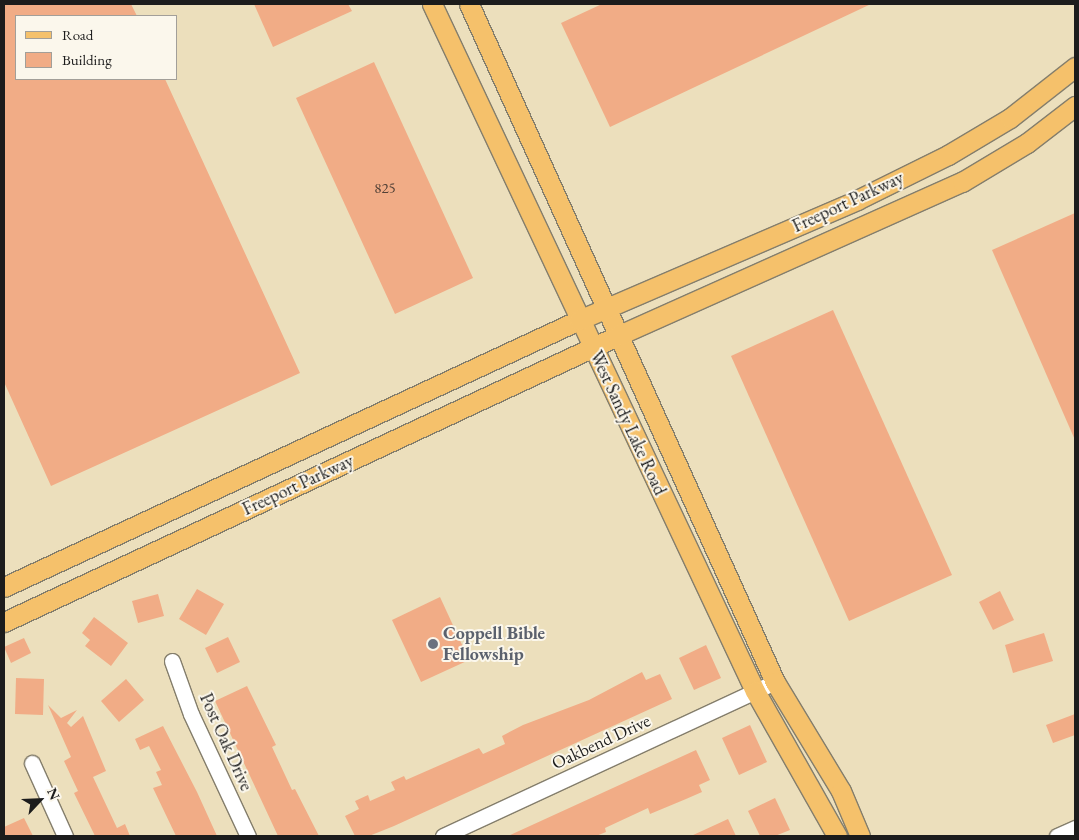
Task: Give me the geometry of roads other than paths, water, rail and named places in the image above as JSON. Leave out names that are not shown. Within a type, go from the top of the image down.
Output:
[{"type":"main road","name":"West Sandy Lake Road","points":[[469,4],[617,336],[775,682],[841,791],[860,836]]},
{"type":"main road","name":"West Sandy Lake Road","points":[[435,5],[593,348],[755,691],[837,836]]},
{"type":"main road","name":"Freeport Parkway","points":[[4,587],[580,320],[857,200],[948,155],[1010,118],[1075,68]]},
{"type":"main road","name":"Freeport Parkway","points":[[4,622],[617,336],[870,226],[962,182],[1027,144],[1075,106]]},
{"type":"main road","points":[[857,200],[870,226]]},
{"type":"main road","points":[[380,413],[392,441]]},
{"type":"main road","points":[[207,493],[220,521]]},
{"type":"main road","points":[[27,576],[40,605]]},
{"type":"street","name":"Post Oak Drive","points":[[172,661],[191,714],[248,836]]},
{"type":"street","name":"Oakbend Drive","points":[[443,836],[775,682]]},
{"type":"street","points":[[32,763],[65,836]]},
{"type":"street","points":[[1057,836],[1075,828]]},
{"type":"place","name":"Coppell Bible Fellowship","points":[[433,644]]}]
